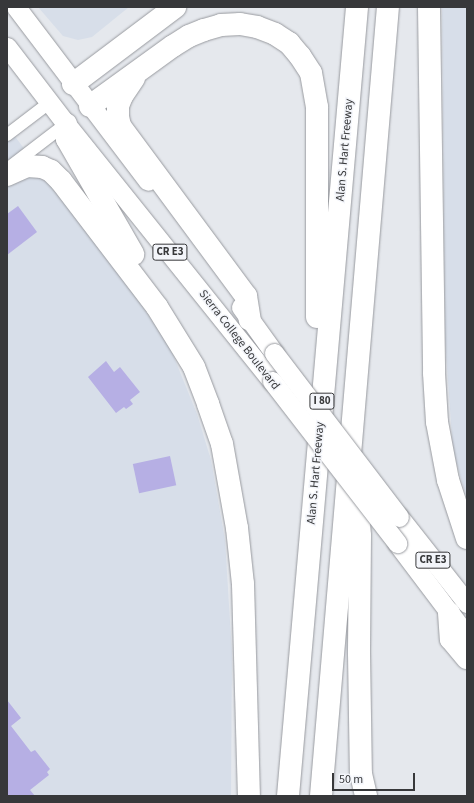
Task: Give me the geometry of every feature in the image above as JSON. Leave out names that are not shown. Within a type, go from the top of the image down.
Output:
[{"type":"highway","points":[[73,84],[175,7]]},
{"type":"highway","name":"Alan S. Hart Freeway","points":[[288,796],[357,7]]},
{"type":"highway","points":[[321,796],[388,7]]},
{"type":"highway","points":[[429,7],[434,365],[437,422],[448,480],[467,538]]},
{"type":"highway","points":[[90,106],[189,36],[221,25],[240,24],[257,27],[275,34],[289,43],[300,56],[311,73],[317,106],[316,205],[319,442]]},
{"type":"highway","points":[[142,68],[120,100],[118,112],[120,126],[246,296],[250,320]]},
{"type":"highway","points":[[66,124],[67,139],[120,232],[177,324],[191,353],[194,367],[222,444],[237,528],[243,584],[249,796]]},
{"type":"highway","points":[[7,175],[27,166],[42,167],[51,171],[61,181],[157,307],[194,367]]},
{"type":"highway","points":[[352,435],[360,536],[359,653],[361,774],[366,796]]},
{"type":"highway","points":[[458,608],[451,639],[467,658]]},
{"type":"main road","name":"Sierra College Boulevard","points":[[16,7],[73,84],[163,200],[274,353],[399,517],[458,608],[467,636]]},
{"type":"main road","name":"Sierra College Boulevard","points":[[7,47],[49,103],[272,381],[397,544],[458,608]]},
{"type":"main road","points":[[49,103],[73,84]]},
{"type":"main road","points":[[66,124],[90,106]]},
{"type":"street","points":[[7,135],[49,103]]},
{"type":"street","points":[[7,169],[66,124]]},
{"type":"shaded area","points":[[38,7],[129,7],[92,37],[78,40],[63,36]]},
{"type":"shaded area","points":[[442,7],[467,7],[467,499],[453,451],[445,339]]},
{"type":"shaded area","points":[[7,126],[138,299],[171,350],[197,414],[211,460],[225,540],[232,653],[231,796],[7,796]]},
{"type":"building","points":[[18,206],[37,232],[7,255],[7,214]]},
{"type":"building","points":[[106,361],[114,372],[120,367],[140,392],[130,400],[133,404],[126,409],[124,407],[116,413],[88,377]]},
{"type":"building","points":[[170,456],[176,485],[139,493],[133,464]]},
{"type":"building","points":[[7,700],[21,718],[11,726],[31,752],[35,750],[50,769],[47,772],[49,775],[30,790],[35,796],[7,796]]}]
